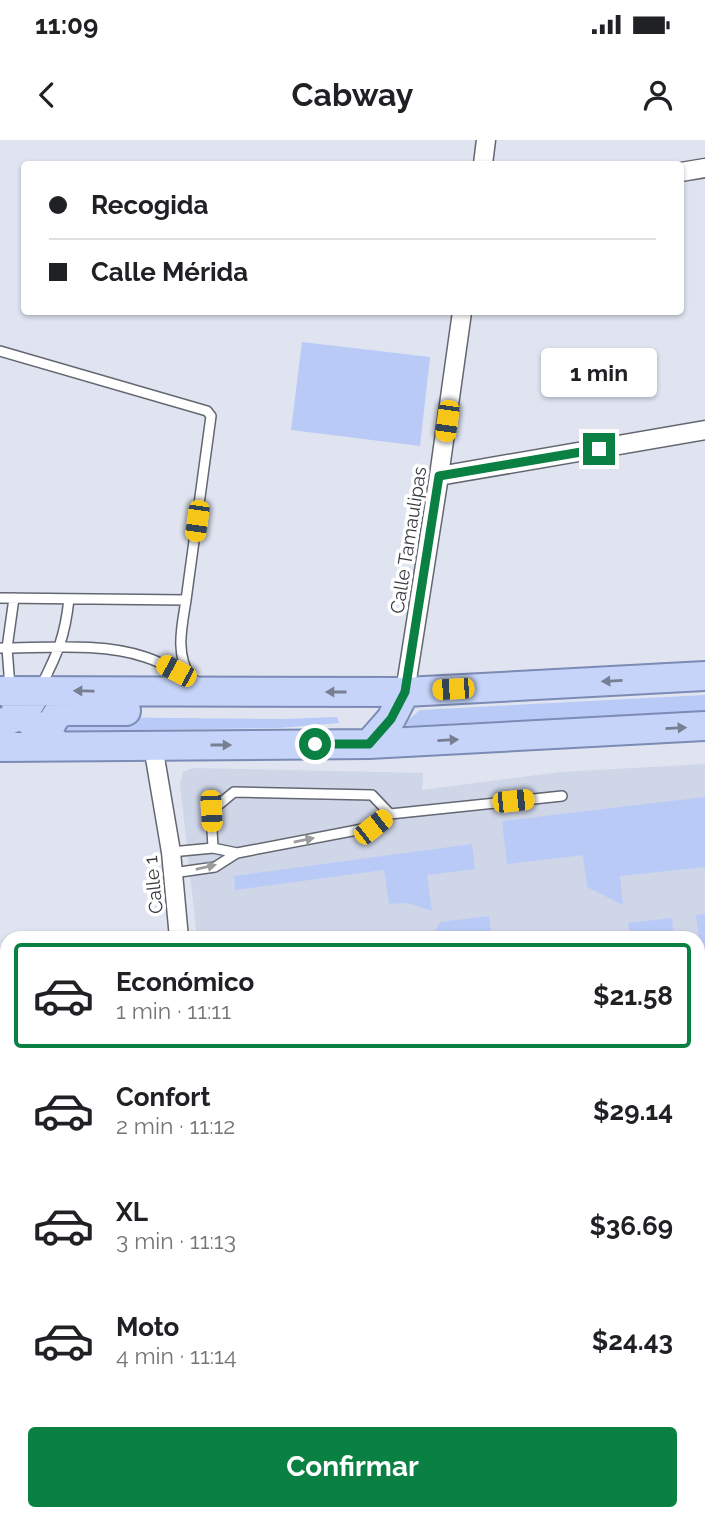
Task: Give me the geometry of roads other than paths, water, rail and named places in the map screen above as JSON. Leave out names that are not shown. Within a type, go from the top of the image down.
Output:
[{"type":"main road","points":[[54,742],[8,705],[39,690],[405,692],[705,676]]},
{"type":"main road","points":[[54,742],[50,726],[58,713],[173,711],[216,692]]},
{"type":"main road","points":[[369,744],[391,719],[405,692]]},
{"type":"main road","points":[[0,747],[54,742],[153,746],[369,744],[705,726]]},
{"type":"street","points":[[483,161],[486,140]]},
{"type":"street","points":[[684,172],[705,168]]},
{"type":"street","name":"Calle Tamaulipas","points":[[405,692],[462,315]]},
{"type":"street","points":[[439,476],[705,430]]},
{"type":"street","name":"Calle 1","points":[[153,746],[171,852],[178,931]]},
{"type":"lane","points":[[0,351],[207,411],[211,416],[180,644],[183,666],[191,679]]},
{"type":"lane","points":[[0,598],[186,600]]},
{"type":"lane","points":[[0,662],[13,598]]},
{"type":"lane","points":[[39,690],[60,648],[66,628],[69,598]]},
{"type":"lane","points":[[4,648],[126,652],[162,664],[216,692]]},
{"type":"lane","points":[[4,648],[8,705]]},
{"type":"lane","points":[[213,848],[211,811],[234,792],[372,795],[390,814]]},
{"type":"lane","points":[[173,873],[215,867],[237,853],[373,827],[390,814],[562,796]]},
{"type":"lane","points":[[171,852],[213,848],[237,853]]}]
